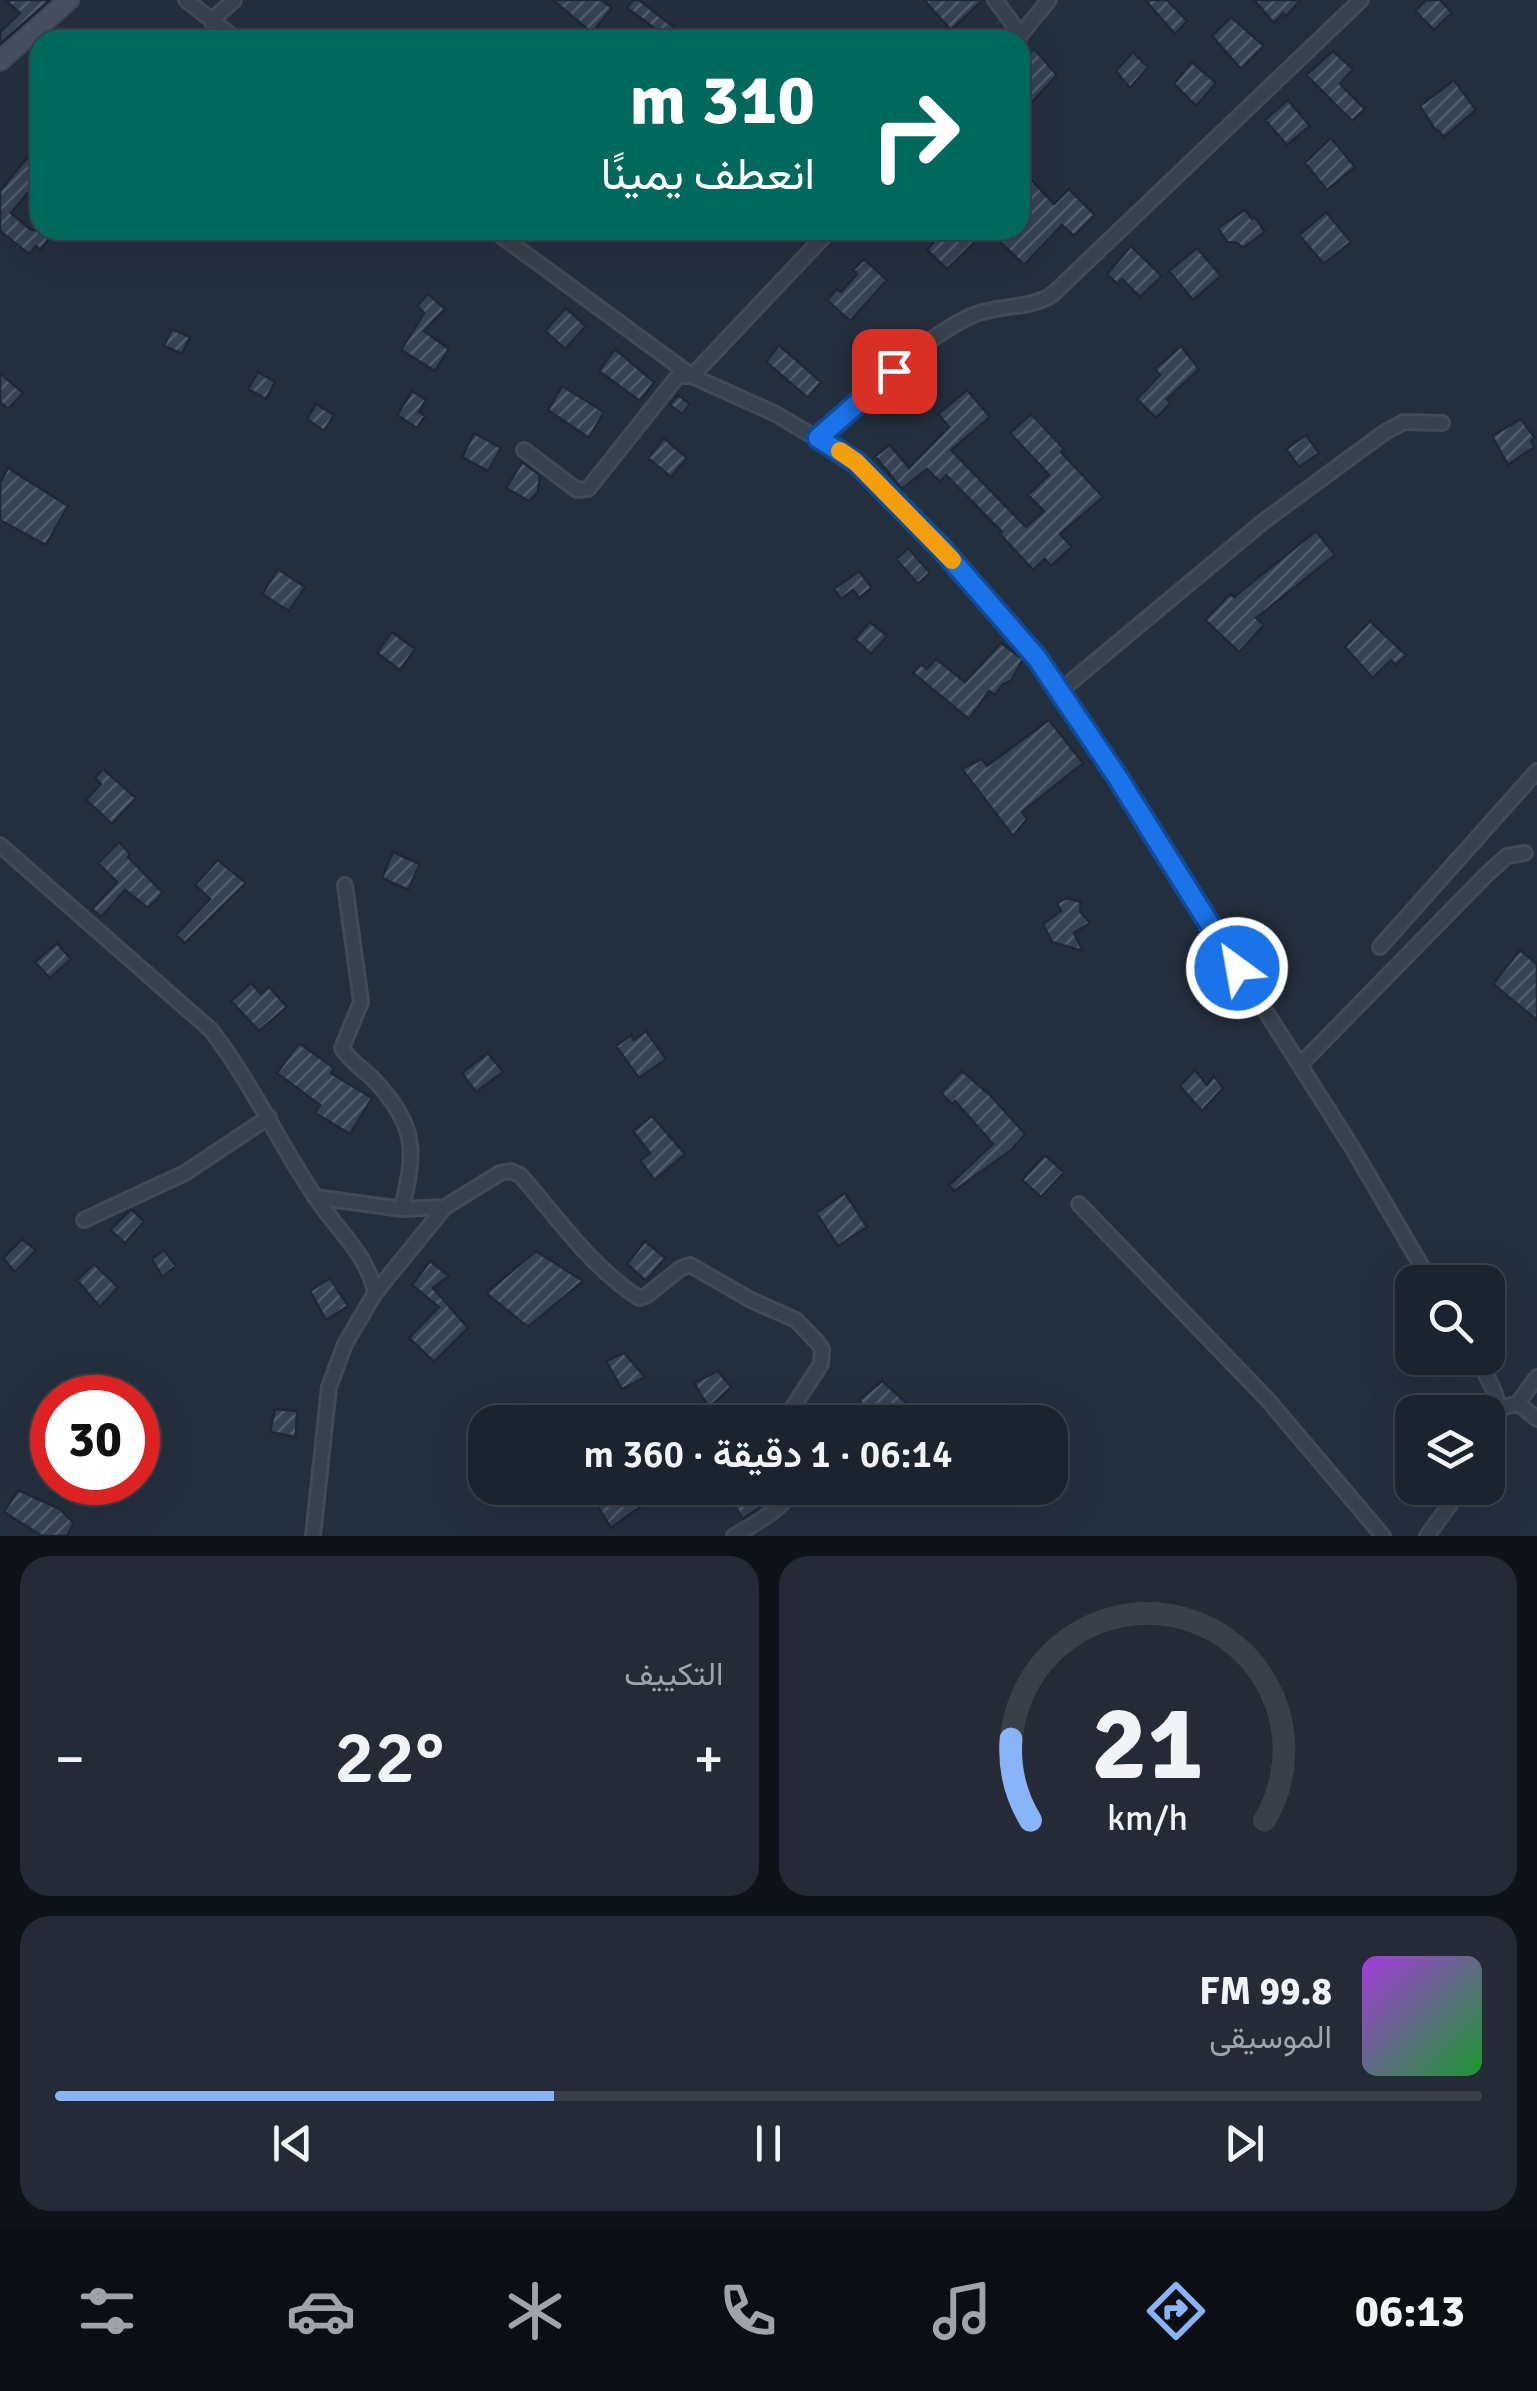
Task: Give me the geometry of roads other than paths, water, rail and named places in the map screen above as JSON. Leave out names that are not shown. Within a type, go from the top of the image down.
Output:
[{"type":"street","points":[[35,30],[69,0]]},
{"type":"street","points":[[186,0],[223,30]]},
{"type":"street","points":[[211,21],[234,0]]},
{"type":"street","points":[[995,0],[1014,30]]},
{"type":"street","points":[[1024,30],[1048,0]]},
{"type":"street","points":[[818,438],[920,349],[963,320],[1003,307],[1038,302],[1053,294],[1361,0]]},
{"type":"street","points":[[0,61],[30,34]]},
{"type":"street","points":[[506,240],[692,376],[818,438],[856,462],[943,550],[1037,658],[1060,691],[1353,1149],[1421,1265]]},
{"type":"street","points":[[524,450],[577,490],[588,489],[678,376],[692,376],[821,240]]},
{"type":"street","points":[[1060,691],[1264,521],[1385,432],[1404,422],[1442,424]]},
{"type":"street","points":[[1380,947],[1537,771]]},
{"type":"street","points":[[0,845],[211,1030],[238,1066],[315,1197],[347,1237],[373,1282],[375,1293]]},
{"type":"street","points":[[1300,1065],[1488,872],[1507,856],[1525,853]]},
{"type":"street","points":[[345,885],[361,1002],[342,1048],[397,1109],[412,1147],[413,1160],[402,1208]]},
{"type":"street","points":[[84,1220],[186,1173],[269,1117]]},
{"type":"street","points":[[313,1536],[328,1387],[345,1344],[375,1293],[444,1207],[500,1173],[511,1171],[520,1175],[563,1223],[577,1246],[639,1298],[681,1268],[690,1266],[796,1320],[818,1343],[821,1364],[795,1405]]},
{"type":"street","points":[[315,1197],[402,1208],[444,1207]]},
{"type":"street","points":[[1078,1204],[1268,1400],[1383,1536]]},
{"type":"street","points":[[1505,1407],[1518,1404],[1537,1377]]},
{"type":"street","points":[[1518,1404],[1537,1420]]},
{"type":"street","points":[[734,1536],[779,1505]]},
{"type":"street","points":[[1427,1536],[1450,1505]]}]
